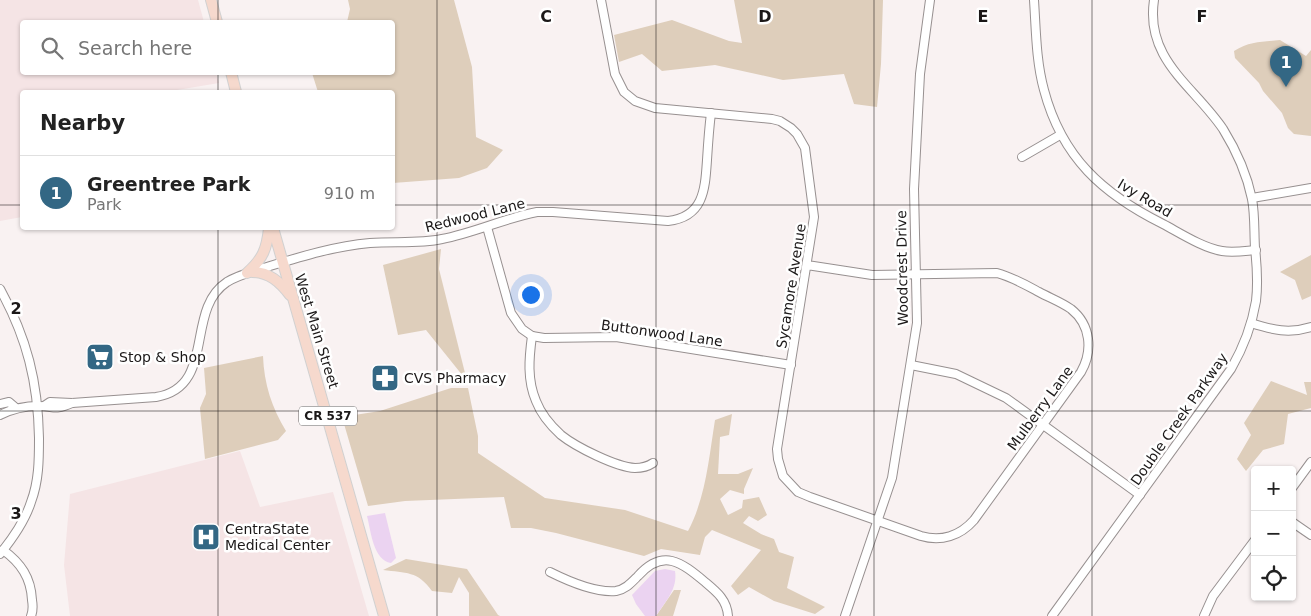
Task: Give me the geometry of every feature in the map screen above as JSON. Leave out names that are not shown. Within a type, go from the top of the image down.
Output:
[{"type":"main road","points":[[211,0],[216,20]]},
{"type":"main road","points":[[231,75],[235,90]]},
{"type":"main road","points":[[250,272],[267,245],[269,230]]},
{"type":"main road","name":"West Main Street","points":[[274,230],[340,456],[384,616]]},
{"type":"main road","points":[[250,272],[260,272],[271,276],[284,287],[294,300]]},
{"type":"street","name":"Sycamore Avenue","points":[[601,0],[615,74],[620,87],[629,97],[648,107],[772,118],[791,128],[802,141],[807,157],[814,217],[808,265],[777,449],[779,466],[783,476],[803,495],[926,538],[937,539],[953,536]]},
{"type":"street","name":"Woodcrest Drive","points":[[845,616],[892,478],[917,323],[914,189],[920,74],[930,0]]},
{"type":"street","name":"Ivy Road","points":[[1034,0],[1040,70],[1044,90],[1060,135],[1083,167],[1126,204],[1216,250],[1233,252],[1256,250]]},
{"type":"street","name":"Double Creek Parkway","points":[[1054,613],[1231,369],[1239,355],[1251,323],[1257,284],[1252,198],[1239,161],[1222,128],[1170,67],[1160,51],[1154,28],[1154,0]]},
{"type":"street","name":"Redwood Lane","points":[[16,408],[41,406],[61,408],[72,403],[156,397],[175,390],[185,382],[192,370],[211,298],[227,282],[250,272],[282,262],[352,245],[441,240],[530,214],[544,212],[668,221],[685,216],[696,208],[704,193],[711,113]]},
{"type":"street","points":[[1022,157],[1060,135]]},
{"type":"street","points":[[1252,198],[1311,188]]},
{"type":"street","points":[[486,226],[511,313],[522,329],[532,336],[529,364],[530,384],[538,406],[552,426],[570,441],[612,462],[634,468],[644,468],[653,464]]},
{"type":"street","name":"Mulberry Lane","points":[[808,265],[872,275],[997,273],[1009,277],[1066,306],[1078,316],[1085,326],[1089,349],[1086,363],[1081,372],[974,520],[953,536]]},
{"type":"street","points":[[0,289],[11,309],[26,345],[41,406],[35,491],[21,525],[2,552],[16,560],[27,576],[32,594],[32,615]]},
{"type":"street","points":[[1251,323],[1272,330],[1286,332],[1311,327]]},
{"type":"street","name":"Buttonwood Lane","points":[[532,336],[544,338],[616,337],[791,365]]},
{"type":"street","points":[[910,365],[951,372],[1006,398],[1140,495]]},
{"type":"street","points":[[0,404],[8,402],[16,408],[0,415]]},
{"type":"street","points":[[1296,483],[1311,462]]},
{"type":"street","points":[[1296,525],[1311,535]]},
{"type":"street","points":[[1204,616],[1213,596],[1251,545]]},
{"type":"street","points":[[550,572],[575,584],[613,591],[628,586],[643,570],[655,562],[662,560],[675,561],[688,568],[717,592],[724,600],[728,616]]},
{"type":"street","points":[[1054,613],[1064,616]]},
{"type":"shaded area","points":[[0,0],[198,0],[203,20],[20,20],[20,75],[217,75],[219,83],[177,90],[20,90],[20,217],[0,221]]},
{"type":"shaded area","points":[[348,0],[454,0],[472,67],[476,137],[503,150],[487,168],[459,178],[395,183],[395,90],[317,90],[313,75],[395,75],[395,20],[347,20],[350,9]]},
{"type":"shaded area","points":[[734,0],[883,0],[881,64],[877,107],[854,104],[844,74],[783,80],[715,65],[662,71],[642,54],[619,62],[614,35],[672,20],[729,41],[742,43]]},
{"type":"shaded area","points":[[1280,40],[1306,56],[1311,50],[1311,136],[1294,134],[1288,128],[1282,113],[1263,91],[1259,83],[1235,58],[1234,51],[1245,45]]},
{"type":"shaded area","points":[[441,249],[439,269],[467,381],[426,330],[398,335],[383,265]]},
{"type":"shaded area","points":[[1311,255],[1311,296],[1302,300],[1295,280],[1280,272]]},
{"type":"shaded area","points":[[263,356],[265,376],[270,395],[286,431],[278,440],[205,459],[200,408],[206,394],[204,368]]},
{"type":"shaded area","points":[[1271,381],[1307,395],[1304,382],[1311,382],[1311,408],[1288,414],[1284,444],[1263,450],[1246,471],[1237,459],[1251,435],[1244,423]]},
{"type":"shaded area","points":[[451,388],[468,388],[478,436],[478,453],[545,498],[625,510],[688,531],[703,491],[715,420],[732,414],[729,435],[720,437],[718,474],[738,474],[753,468],[744,489],[744,494],[730,490],[720,499],[728,515],[742,508],[743,500],[759,497],[767,515],[758,521],[749,516],[743,523],[761,534],[774,539],[779,552],[794,557],[787,588],[825,607],[815,614],[774,601],[749,587],[738,595],[731,586],[761,550],[712,530],[705,537],[700,555],[661,549],[644,556],[556,533],[531,528],[511,528],[504,497],[405,501],[368,506],[342,417],[380,411]]},
{"type":"shaded area","name":"CentraState Medical Center","points":[[240,451],[260,507],[333,492],[369,616],[70,616],[64,565],[70,494]]},
{"type":"shaded area","points":[[385,513],[396,558],[391,563],[385,561],[377,551],[367,516]]},
{"type":"shaded area","points":[[406,559],[467,569],[500,616],[469,616],[469,593],[459,577],[452,593],[432,591],[427,584],[411,574],[383,570]]},
{"type":"shaded area","points":[[665,569],[675,571],[673,589],[656,616],[645,616],[632,595],[655,571]]},
{"type":"shaded area","points":[[674,590],[681,590],[673,616],[656,616]]},
{"type":"place","name":"Greentree Park","points":[[1286,87]]},
{"type":"place","name":"Stop & Shop","points":[[100,357]]},
{"type":"place","name":"CVS Pharmacy","points":[[385,378]]},
{"type":"place","name":"CentraState Medical Center","points":[[206,537]]}]
